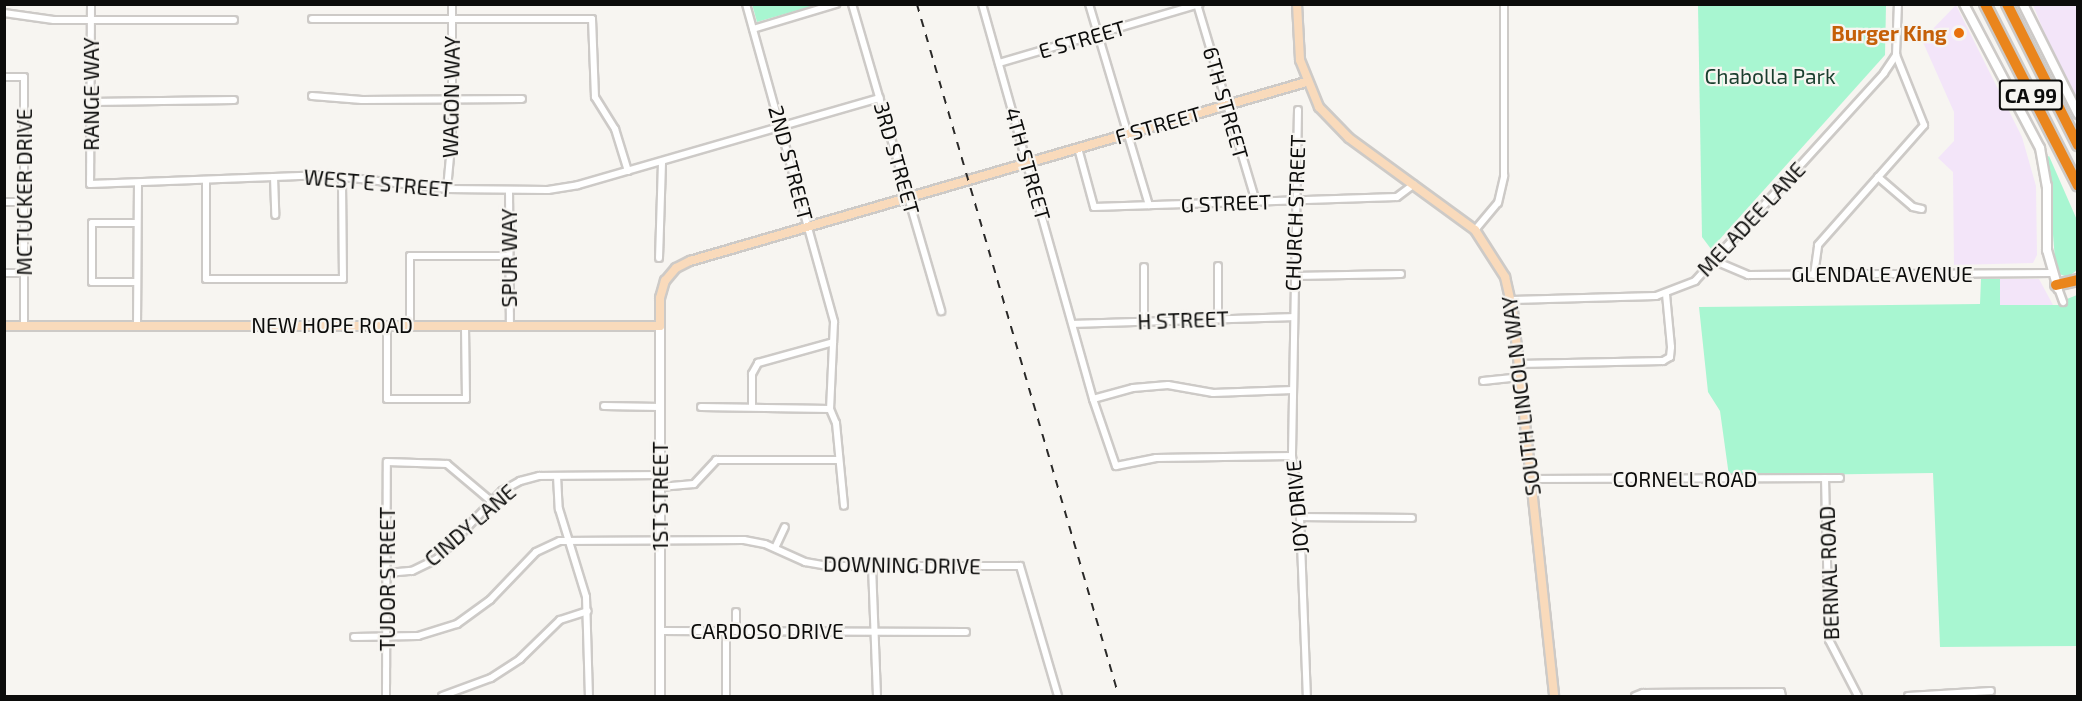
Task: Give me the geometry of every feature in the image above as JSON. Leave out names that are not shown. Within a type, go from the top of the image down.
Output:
[{"type":"highway","name":"CA 99","points":[[2007,4],[2078,145]]},
{"type":"highway","name":"CA 99","points":[[1986,8],[2078,186]]},
{"type":"highway","points":[[2067,164],[2078,195]]},
{"type":"highway","points":[[2057,287],[2078,280]]},
{"type":"highway","points":[[2057,287],[2078,291]]},
{"type":"main road","name":"SOUTH LINCOLN WAY","points":[[1298,4],[1298,47],[1306,82],[1319,107],[1337,128],[1475,230],[1499,264],[1512,300],[1554,696]]},
{"type":"main road","name":"F STREET","points":[[660,296],[669,275],[683,263],[909,197],[936,186],[1010,168],[1306,82]]},
{"type":"main road","name":"1ST STREET","points":[[660,296],[660,326]]},
{"type":"main road","name":"NEW HOPE ROAD","points":[[4,326],[660,326]]},
{"type":"street","name":"RANGE WAY","points":[[90,184],[91,4]]},
{"type":"street","name":"WAGON WAY","points":[[447,189],[452,100],[452,4]]},
{"type":"street","name":"2ND STREET","points":[[746,4],[834,322],[830,409],[836,423],[844,506]]},
{"type":"street","points":[[753,29],[836,4]]},
{"type":"street","name":"3RD STREET","points":[[852,4],[941,311]]},
{"type":"street","name":"4TH STREET","points":[[982,4],[1074,324],[1093,399],[1116,466],[1156,458],[1292,456]]},
{"type":"street","points":[[1089,4],[1149,205]]},
{"type":"street","points":[[1475,230],[1498,203],[1504,176],[1504,4]]},
{"type":"street","points":[[1814,275],[1818,245],[1924,125],[1896,55],[1898,4]]},
{"type":"street","points":[[1964,4],[2040,148],[2046,175],[2047,239],[2052,273],[2063,302]]},
{"type":"street","points":[[2023,4],[2078,114]]},
{"type":"street","name":"E STREET","points":[[999,63],[1198,5]]},
{"type":"street","name":"6TH STREET","points":[[1198,5],[1256,202]]},
{"type":"street","points":[[4,13],[54,20],[234,20]]},
{"type":"street","points":[[312,19],[592,18],[595,97],[615,129],[628,171]]},
{"type":"street","name":"MELADEE LANE","points":[[1512,300],[1666,294],[1695,281],[1884,74],[1896,55]]},
{"type":"street","name":"MCTUCKER DRIVE","points":[[4,77],[24,77],[24,326]]},
{"type":"street","points":[[312,96],[452,100],[522,99]]},
{"type":"street","points":[[659,258],[662,162],[880,98]]},
{"type":"street","points":[[91,102],[234,100]]},
{"type":"street","name":"CHURCH STREET","points":[[1293,317],[1299,200],[1298,110]]},
{"type":"street","name":"G STREET","points":[[1078,148],[1094,207],[1396,197],[1414,184]]},
{"type":"street","name":"WEST E STREET","points":[[90,184],[342,176],[447,189],[563,188],[662,162]]},
{"type":"street","points":[[206,181],[206,279],[343,279],[342,176]]},
{"type":"street","points":[[274,177],[275,214]]},
{"type":"street","points":[[1878,177],[1913,207],[1922,209]]},
{"type":"street","points":[[137,326],[138,183]]},
{"type":"street","name":"SPUR WAY","points":[[509,190],[510,326]]},
{"type":"street","points":[[4,202],[24,202]]},
{"type":"street","points":[[137,223],[92,223],[92,282],[137,282]]},
{"type":"street","points":[[410,325],[410,256],[509,256]]},
{"type":"street","name":"GLENDALE AVENUE","points":[[1715,261],[1743,275],[2052,273]]},
{"type":"street","points":[[1218,266],[1218,319]]},
{"type":"street","points":[[1144,267],[1144,321]]},
{"type":"street","points":[[4,273],[24,273]]},
{"type":"street","points":[[1294,276],[1401,274]]},
{"type":"street","points":[[1519,364],[1663,361],[1670,357],[1671,347],[1666,294]]},
{"type":"street","name":"H STREET","points":[[1074,324],[1293,317]]},
{"type":"street","name":"JOY DRIVE","points":[[1293,317],[1292,456],[1300,517],[1307,696]]},
{"type":"street","points":[[387,325],[387,399],[466,399],[465,325]]},
{"type":"street","name":"1ST STREET","points":[[660,326],[660,696]]},
{"type":"street","points":[[752,407],[752,374],[758,363],[833,342]]},
{"type":"street","points":[[1484,381],[1520,377]]},
{"type":"street","points":[[1093,399],[1157,385],[1213,393],[1293,390]]},
{"type":"street","points":[[604,406],[660,407]]},
{"type":"street","points":[[700,408],[830,409]]},
{"type":"street","points":[[660,487],[694,484],[716,460],[838,460]]},
{"type":"street","name":"TUDOR STREET","points":[[386,696],[387,462],[447,464],[492,502]]},
{"type":"street","name":"CINDY LANE","points":[[387,573],[412,571],[437,559],[492,502],[520,481],[557,476],[660,475]]},
{"type":"street","points":[[557,476],[560,509],[588,611],[589,696]]},
{"type":"street","name":"BERNAL ROAD","points":[[1825,478],[1829,640],[1858,696]]},
{"type":"street","name":"CORNELL ROAD","points":[[1531,479],[1840,478]]},
{"type":"street","points":[[1300,517],[1412,518]]},
{"type":"street","points":[[775,548],[785,527]]},
{"type":"street","name":"DOWNING DRIVE","points":[[354,637],[418,636],[457,624],[484,605],[536,552],[570,540],[744,540],[775,548],[816,565],[1020,566],[1058,696]]},
{"type":"street","points":[[872,566],[877,696]]},
{"type":"street","points":[[442,696],[491,678],[520,659],[560,620],[588,611]]},
{"type":"street","points":[[736,612],[736,631]]},
{"type":"street","name":"CARDOSO DRIVE","points":[[660,631],[966,632]]},
{"type":"street","points":[[726,631],[726,696]]},
{"type":"street","points":[[1908,696],[1991,691]]},
{"type":"street","points":[[1635,696],[1643,693],[1781,692],[1782,696]]},
{"type":"shaded area","points":[[1956,5],[2022,137],[2036,186],[2037,255],[2033,263],[1954,265],[1953,172],[1938,158],[1954,141],[1954,112],[1922,40]]},
{"type":"shaded area","points":[[2033,5],[2077,5],[2077,103],[2053,54]]},
{"type":"shaded area","points":[[2000,279],[2039,279],[2053,305],[2000,305]]},
{"type":"green space","points":[[752,4],[816,4],[816,5],[757,22]]},
{"type":"green space","name":"Chabolla Park","points":[[1698,5],[1886,5],[1885,55],[1711,249],[1702,237]]},
{"type":"green space","points":[[2049,156],[2077,220],[2077,270],[2068,277],[2059,274],[2055,260],[2047,157]]},
{"type":"green space","points":[[1981,279],[2000,279],[2000,305],[2067,305],[2067,299],[2077,295],[2077,646],[1940,647],[1933,473],[1729,476],[1720,411],[1708,392],[1699,307],[1980,304]]},
{"type":"railway","points":[[917,4],[1119,696]]},
{"type":"place","name":"Burger King","points":[[1959,33]]}]
